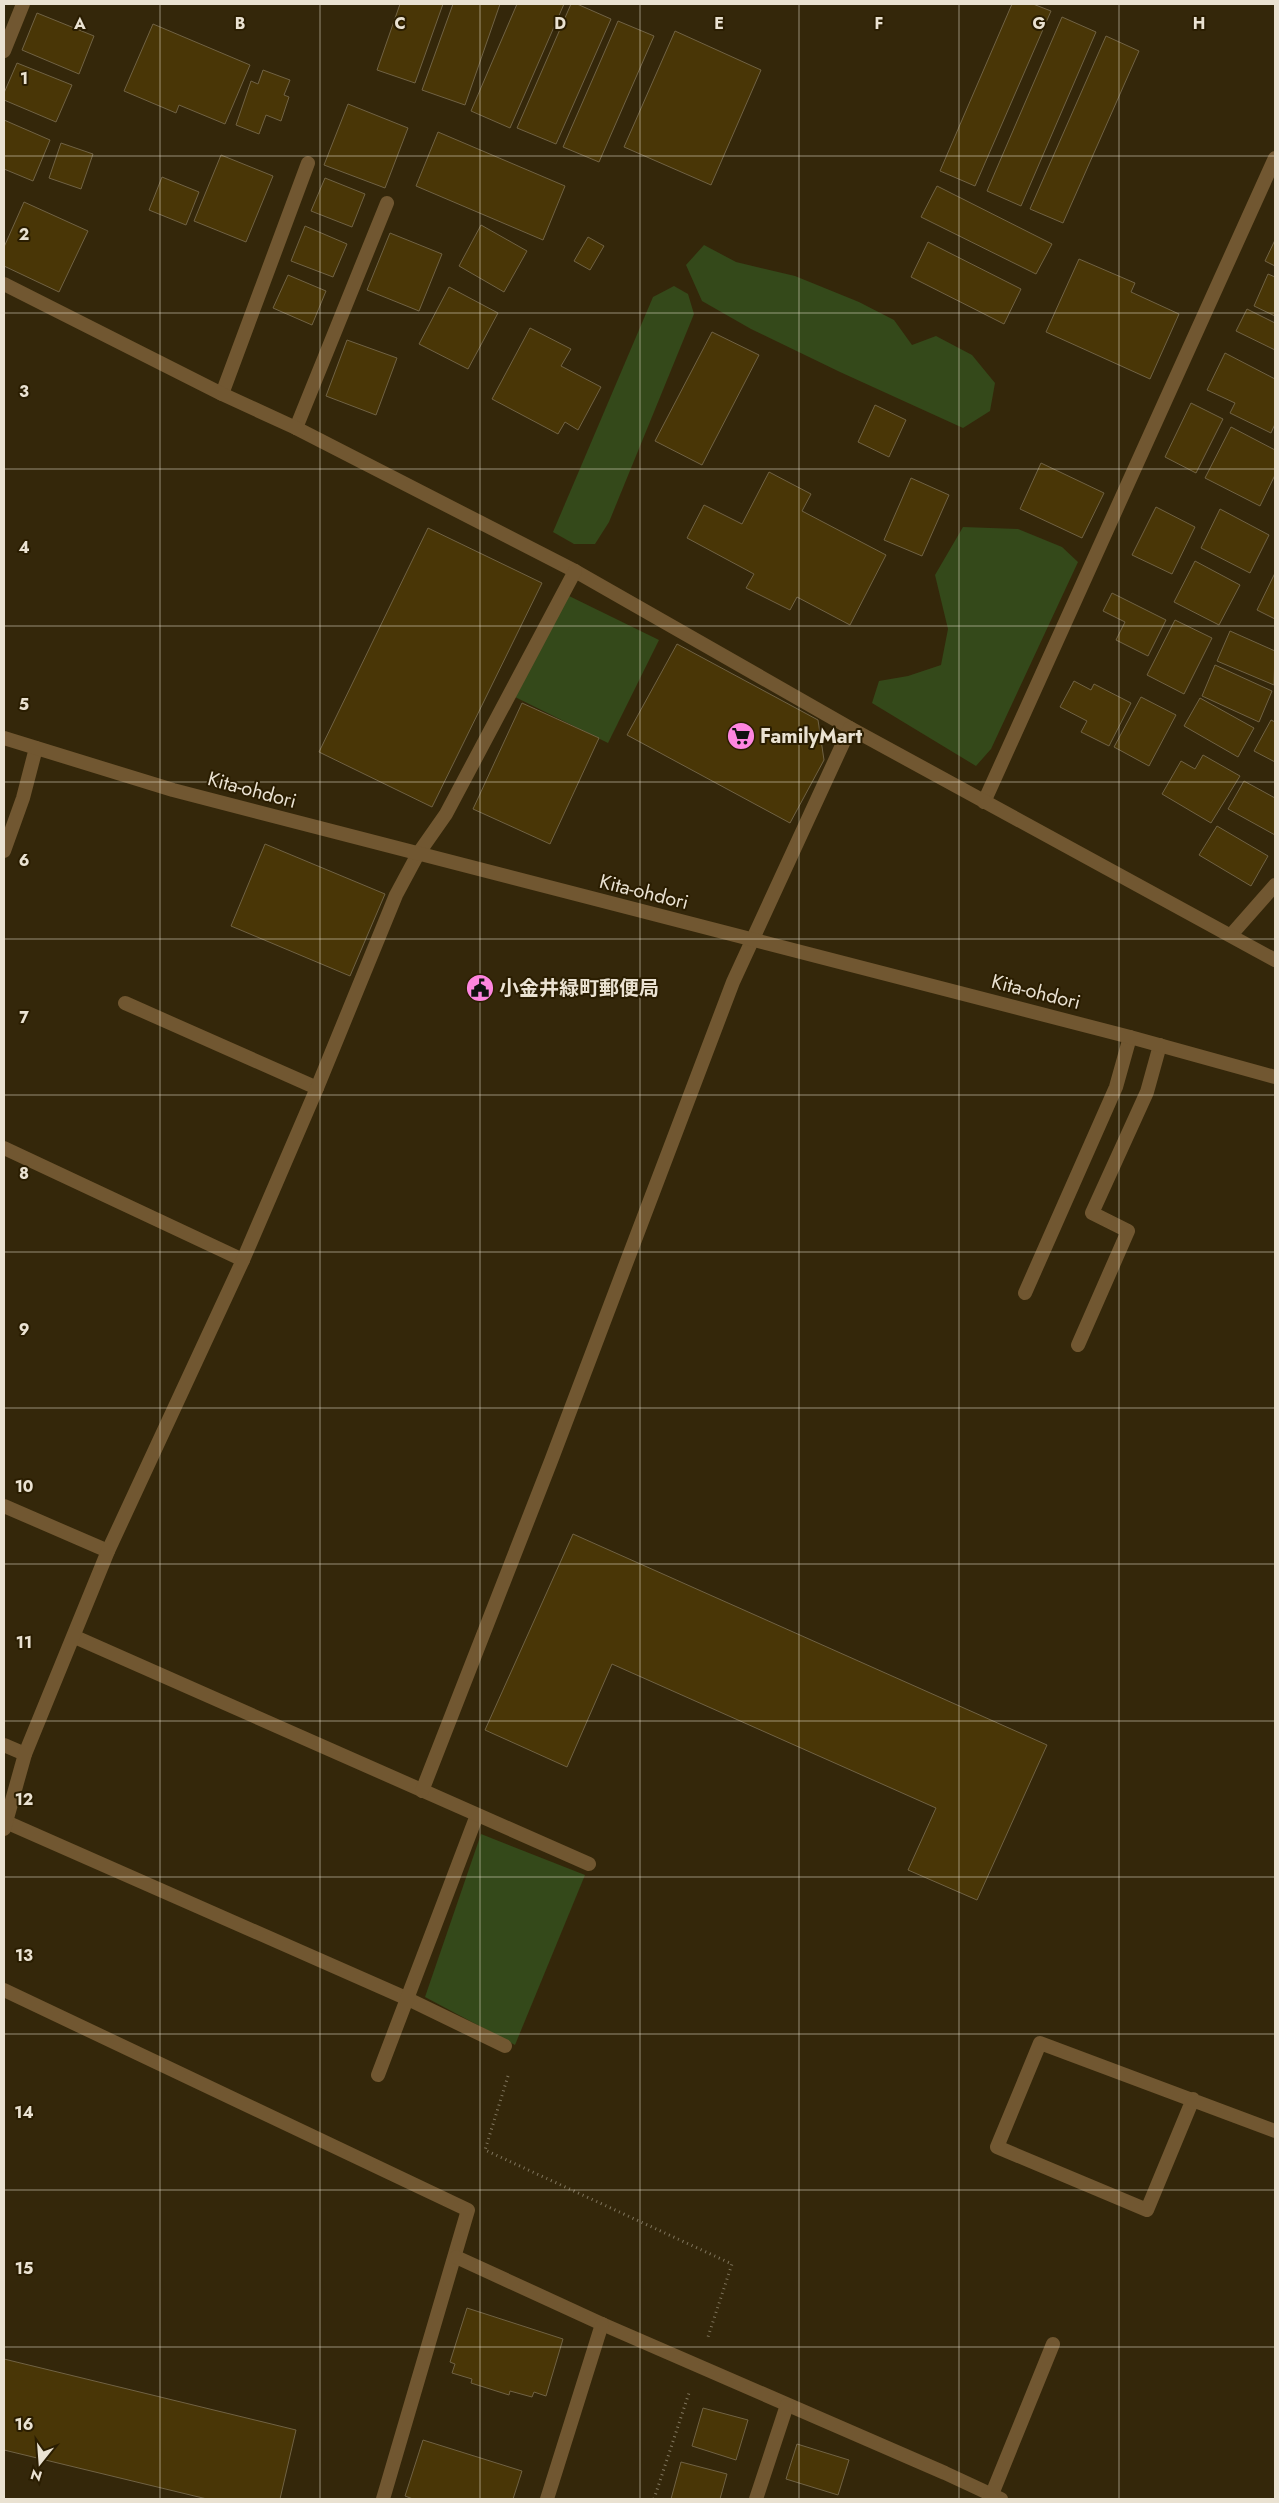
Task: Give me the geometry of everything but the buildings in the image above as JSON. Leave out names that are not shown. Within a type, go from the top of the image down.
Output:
[{"type":"street","points":[[4,51],[23,4]]},
{"type":"street","points":[[984,802],[1275,158]]},
{"type":"street","points":[[222,394],[308,163]]},
{"type":"street","points":[[296,428],[387,202]]},
{"type":"street","points":[[4,284],[222,394],[296,428],[575,571],[850,728],[1275,960]]},
{"type":"street","points":[[505,2046],[408,2000],[5,1825],[25,1754],[75,1637],[108,1551],[243,1260],[317,1088],[396,895],[418,854],[446,814],[575,571]]},
{"type":"street","points":[[422,1791],[555,1452],[733,982],[850,728]]},
{"type":"street","name":"Kita-ohdori","points":[[4,738],[173,790],[1130,1037],[1275,1077]]},
{"type":"street","points":[[4,851],[23,798],[36,748]]},
{"type":"street","points":[[1231,935],[1275,885]]},
{"type":"street","points":[[125,1003],[317,1088]]},
{"type":"street","points":[[1025,1293],[1116,1088],[1130,1037]]},
{"type":"street","points":[[1078,1345],[1128,1231],[1092,1213],[1147,1092],[1160,1045]]},
{"type":"street","points":[[4,1148],[243,1260]]},
{"type":"street","points":[[4,1506],[108,1551]]},
{"type":"street","points":[[75,1637],[589,1864]]},
{"type":"street","points":[[4,1745],[25,1754]]},
{"type":"street","points":[[378,2075],[477,1815]]},
{"type":"street","points":[[4,1990],[468,2210],[456,2257],[383,2499]]},
{"type":"street","points":[[1193,2100],[1147,2210],[997,2147],[1040,2042],[1275,2131]]},
{"type":"street","points":[[456,2257],[602,2324],[945,2472],[994,2498],[1053,2344]]},
{"type":"street","points":[[547,2499],[602,2324]]},
{"type":"street","points":[[756,2499],[787,2405]]},
{"type":"path","points":[[510,2067],[485,2150],[732,2264],[707,2340]]},
{"type":"path","points":[[654,2499],[691,2386]]},
{"type":"green space","points":[[704,245],[736,262],[795,276],[859,302],[894,320],[912,345],[936,336],[972,355],[995,383],[990,411],[963,428],[751,329],[702,301],[686,265]]},
{"type":"green space","points":[[674,286],[688,294],[694,314],[609,522],[595,544],[574,544],[553,532],[653,297]]},
{"type":"green space","points":[[963,527],[1018,529],[1062,547],[1078,562],[991,749],[976,766],[872,703],[879,681],[908,676],[941,665],[948,629],[935,575]]},
{"type":"green space","points":[[565,594],[659,640],[608,743],[513,696]]},
{"type":"green space","points":[[481,1834],[585,1875],[515,2045],[425,1997]]},
{"type":"place","name":"FamilyMart","points":[[741,736]]},
{"type":"place","name":"小金井緑町郵便局","points":[[480,988]]}]
